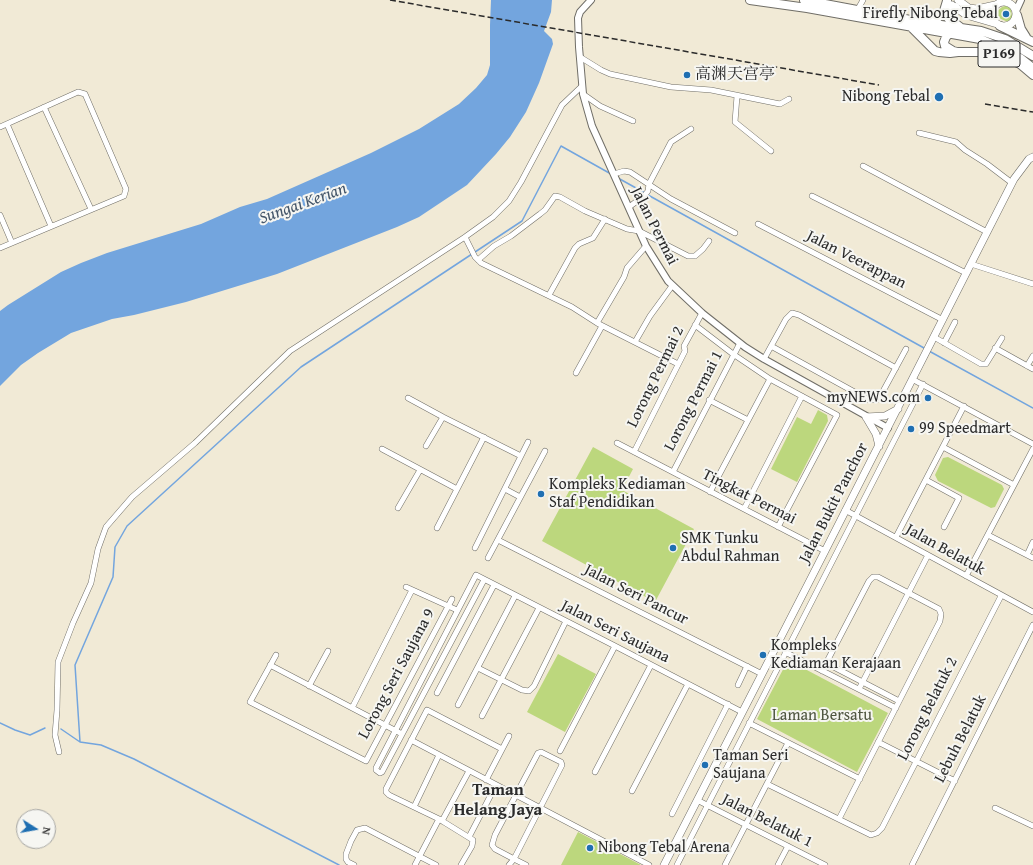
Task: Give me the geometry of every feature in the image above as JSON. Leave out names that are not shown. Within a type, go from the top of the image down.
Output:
[{"type":"highway","points":[[750,0],[807,8],[980,39],[1000,47],[1020,58],[1033,68]]},
{"type":"highway","points":[[807,0],[921,22],[981,30],[1005,39],[1033,56]]},
{"type":"highway","points":[[921,22],[938,18],[944,11],[946,0]]},
{"type":"highway","points":[[957,4],[950,9],[947,16],[960,27]]},
{"type":"highway","points":[[1017,13],[1021,28],[1030,40]]},
{"type":"highway","name":"P169","points":[[999,25],[1030,40]]},
{"type":"highway","name":"P169","points":[[910,26],[935,51],[950,53],[988,52],[1002,55],[1020,64],[1033,75]]},
{"type":"highway","points":[[950,33],[944,42],[945,46],[958,52]]},
{"type":"main road","name":"P169","points":[[946,0],[969,8],[977,9],[995,6]]},
{"type":"main road","points":[[1004,1],[1013,5],[1017,13],[1016,19],[1011,24],[1004,26],[999,25],[992,17],[995,6],[1004,1]]},
{"type":"main road","name":"P169","points":[[957,4],[966,14],[999,25]]},
{"type":"main road","name":"Jalan Bukit Panchor","points":[[664,865],[826,551],[845,510],[898,409],[1012,183],[1029,159],[1033,157]]},
{"type":"main road","points":[[879,446],[876,434],[866,416],[885,416],[898,409]]},
{"type":"street","name":"Jalan Permai","points":[[591,0],[579,14],[583,94],[592,126],[639,231],[646,246],[668,282],[702,313],[740,343],[764,359],[888,428]]},
{"type":"street","points":[[858,9],[863,0]]},
{"type":"street","points":[[1017,13],[1021,0]]},
{"type":"street","points":[[580,57],[610,74],[671,87],[712,90],[780,104],[789,99]]},
{"type":"street","points":[[59,752],[55,735],[58,662],[91,583],[98,548],[106,527],[132,497],[194,443],[290,351],[465,239],[492,217],[509,201],[521,182],[562,105],[582,86]]},
{"type":"street","points":[[0,126],[78,92],[85,94],[126,189],[124,196],[0,248]]},
{"type":"street","points":[[583,94],[600,106],[633,121]]},
{"type":"street","points":[[737,96],[735,122],[771,151]]},
{"type":"street","points":[[44,107],[91,209]]},
{"type":"street","points":[[6,124],[51,226]]},
{"type":"street","points":[[629,207],[644,196],[648,191],[649,184],[671,142],[691,129]]},
{"type":"street","points":[[919,133],[956,142],[1012,183]]},
{"type":"street","points":[[863,166],[987,232]]},
{"type":"street","points":[[614,174],[624,170],[630,172],[671,199],[735,233]]},
{"type":"street","points":[[476,259],[540,214],[545,210],[555,196],[560,197],[605,220],[627,229],[639,231],[688,256],[695,256],[709,241]]},
{"type":"street","points":[[812,196],[966,273]]},
{"type":"street","points":[[0,215],[12,243]]},
{"type":"street","points":[[549,295],[575,248],[579,244],[593,238],[605,220]]},
{"type":"street","name":"Jalan Veerappan","points":[[758,224],[943,320]]},
{"type":"street","points":[[465,239],[476,259],[480,263],[549,295],[600,324],[678,364]]},
{"type":"street","points":[[576,373],[624,277],[627,268],[646,246]]},
{"type":"street","points":[[971,264],[1033,284]]},
{"type":"street","points":[[635,342],[650,316],[672,286]]},
{"type":"street","name":"Lorong Permai 2","points":[[634,452],[686,351],[684,346],[702,313]]},
{"type":"street","points":[[764,359],[786,319],[792,313],[800,315],[896,368]]},
{"type":"street","points":[[944,343],[955,322]]},
{"type":"street","points":[[695,325],[733,354],[770,379],[837,415],[778,527]]},
{"type":"street","points":[[934,337],[981,364],[986,364],[1002,338]]},
{"type":"street","name":"Lorong Permai 1","points":[[672,472],[740,343]]},
{"type":"street","points":[[771,346],[869,400],[876,400],[881,395],[906,349]]},
{"type":"street","points":[[995,348],[1033,369]]},
{"type":"street","points":[[1027,366],[1033,356]]},
{"type":"street","points":[[710,492],[770,379]]},
{"type":"street","points":[[912,379],[1033,444]]},
{"type":"street","name":"Jalan Bukit Panchor","points":[[677,865],[923,384]]},
{"type":"street","points":[[744,509],[802,396]]},
{"type":"street","points":[[408,398],[521,456]]},
{"type":"street","points":[[709,400],[748,420]]},
{"type":"street","points":[[896,537],[964,406]]},
{"type":"street","points":[[426,446],[443,417]]},
{"type":"street","points":[[437,528],[484,437]]},
{"type":"street","points":[[475,548],[528,442]]},
{"type":"street","name":"Tingkat Permai","points":[[617,443],[826,551]]},
{"type":"street","points":[[943,447],[1014,485]]},
{"type":"street","points":[[382,449],[457,489]]},
{"type":"street","points":[[966,576],[1033,449]]},
{"type":"street","points":[[488,558],[545,452]]},
{"type":"street","points":[[398,508],[420,470]]},
{"type":"street","points":[[926,480],[958,498],[944,527]]},
{"type":"street","points":[[505,489],[520,497]]},
{"type":"street","name":"Jalan Belatuk","points":[[845,510],[1033,612]]},
{"type":"street","points":[[988,535],[1033,558]]},
{"type":"street","name":"Jalan Seri Pancur","points":[[498,540],[762,674]]},
{"type":"street","points":[[1026,554],[1033,542]]},
{"type":"street","points":[[859,689],[928,555]]},
{"type":"street","name":"Jalan Seri Saujana","points":[[457,610],[476,575],[742,712]]},
{"type":"street","points":[[767,784],[839,819],[940,621],[941,614],[939,609],[878,578],[873,578],[868,581],[822,671]]},
{"type":"street","points":[[406,588],[457,610],[375,769],[380,773],[382,772],[484,580]]},
{"type":"street","points":[[437,694],[494,585]]},
{"type":"street","points":[[352,708],[412,590]]},
{"type":"street","points":[[458,706],[515,596]]},
{"type":"street","name":"Lorong Belatuk 2","points":[[839,819],[871,835],[877,833],[882,828],[1001,596]]},
{"type":"street","name":"Lorong Seri Saujana 9","points":[[270,665],[250,702],[366,761],[452,599]]},
{"type":"street","points":[[482,716],[539,608]]},
{"type":"street","points":[[478,668],[522,690],[529,691],[534,686],[566,622]]},
{"type":"street","name":"Lebuh Belatuk","points":[[912,865],[1033,625]]},
{"type":"street","points":[[560,751],[615,646]]},
{"type":"street","points":[[309,686],[328,651]]},
{"type":"street","points":[[785,652],[896,708]]},
{"type":"street","points":[[276,655],[270,665],[402,734]]},
{"type":"street","points":[[826,663],[899,701]]},
{"type":"street","points":[[595,772],[651,665]]},
{"type":"street","points":[[738,685],[747,666]]},
{"type":"street","points":[[632,791],[688,684]]},
{"type":"street","points":[[672,814],[728,704]]},
{"type":"street","points":[[461,865],[473,844],[473,840],[440,820],[386,792],[387,787],[427,710],[502,749]]},
{"type":"street","points":[[749,723],[860,779]]},
{"type":"street","points":[[486,780],[509,736]]},
{"type":"street","points":[[411,740],[649,865]]},
{"type":"street","points":[[878,742],[954,780]]},
{"type":"street","points":[[725,865],[788,743]]},
{"type":"street","points":[[509,865],[514,859],[562,766],[562,762],[541,752],[538,753],[495,835],[492,845],[495,849],[514,859],[526,865]]},
{"type":"street","points":[[414,807],[440,755]]},
{"type":"street","points":[[415,865],[469,771]]},
{"type":"street","points":[[469,837],[496,785]]},
{"type":"street","name":"Jalan Belatuk 1","points":[[697,800],[824,865]]},
{"type":"street","points":[[995,808],[1033,826]]},
{"type":"street","points":[[354,865],[348,862],[346,859],[346,854],[350,841],[361,828],[365,828],[436,865]]},
{"type":"street","points":[[778,865],[788,846]]},
{"type":"green space","points":[[1005,6],[1010,7],[1011,10],[1011,20],[1008,22],[1001,19],[995,13]]},
{"type":"green space","points":[[818,410],[827,415],[828,421],[797,482],[771,469],[797,417],[811,424]]},
{"type":"green space","points":[[593,447],[633,469],[622,490],[694,529],[655,602],[542,541]]},
{"type":"green space","points":[[948,457],[1002,485],[1004,489],[995,507],[991,508],[938,481],[935,475],[943,458]]},
{"type":"green space","points":[[558,654],[596,674],[565,732],[527,712]]},
{"type":"green space","name":"Laman Bersatu","points":[[788,660],[888,713],[857,772],[757,719]]},
{"type":"green space","name":"Nibong Tebal Arena","points":[[578,832],[641,865],[561,865]]},
{"type":"water","name":"Sungai Kerian","points":[[491,0],[552,0],[551,12],[544,31],[552,39],[553,44],[539,83],[526,112],[510,137],[467,185],[419,217],[277,274],[186,302],[112,319],[71,333],[21,365],[0,386],[0,311],[61,272],[107,253],[201,224],[240,207],[267,199],[371,153],[419,129],[459,104],[487,75],[490,65]]},
{"type":"waterway","points":[[475,252],[522,221],[561,146],[611,174]]},
{"type":"waterway","points":[[618,178],[645,193]]},
{"type":"waterway","points":[[648,195],[924,348]]},
{"type":"waterway","points":[[80,742],[75,665],[113,577],[115,547],[127,526],[301,367],[472,254]]},
{"type":"waterway","points":[[929,351],[1033,408]]},
{"type":"waterway","points":[[0,723],[30,735],[45,728]]},
{"type":"waterway","points":[[61,729],[80,742],[101,745],[134,759],[339,865]]},
{"type":"railway","points":[[390,0],[879,85]]},
{"type":"railway","points":[[985,104],[1033,112]]},
{"type":"place","name":"Firefly Nibong Tebal","points":[[1006,14]]},
{"type":"place","name":"高渊天宫亭","points":[[687,75]]},
{"type":"place","name":"Nibong Tebal","points":[[939,97]]},
{"type":"place","name":"myNEWS.com","points":[[928,398]]},
{"type":"place","name":"99 Speedmart","points":[[911,429]]},
{"type":"place","name":"Kompleks Kediaman Staf Pendidikan","points":[[541,494]]},
{"type":"place","name":"SMK Tunku Abdul Rahman","points":[[673,548]]},
{"type":"place","name":"Kompleks Kediaman Kerajaan","points":[[763,655]]},
{"type":"place","name":"Taman Seri Saujana","points":[[705,765]]},
{"type":"place","name":"Nibong Tebal Arena","points":[[590,848]]},
{"type":"district","name":"Taman Helang Jaya","points":[[498,801]]}]
